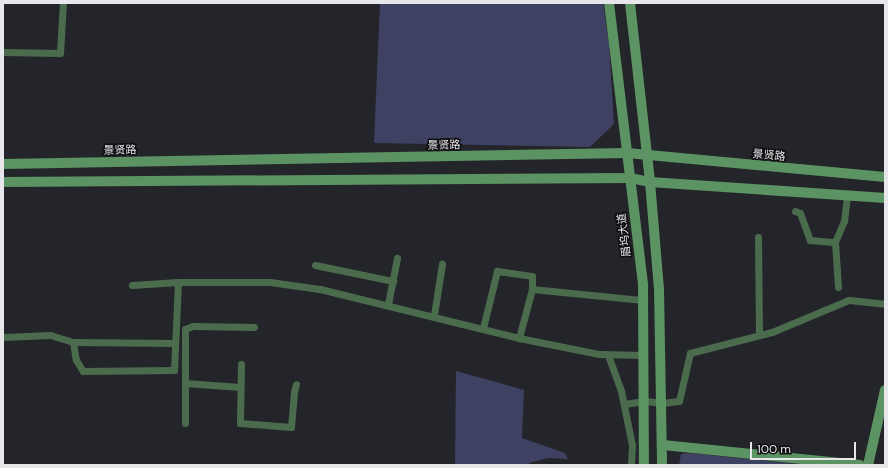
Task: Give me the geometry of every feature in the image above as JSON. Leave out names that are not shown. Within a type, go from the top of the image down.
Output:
[{"type":"main road","name":"眉坞大道","points":[[610,3],[643,300],[645,400],[644,465]]},
{"type":"main road","points":[[630,3],[650,182],[659,289],[663,445],[662,465]]},
{"type":"main road","name":"景贤路","points":[[3,164],[627,153],[646,156],[885,177]]},
{"type":"main road","points":[[3,182],[245,182],[630,178],[650,182],[885,198]]},
{"type":"main road","points":[[868,465],[885,390]]},
{"type":"main road","points":[[663,445],[860,465]]},
{"type":"street","points":[[3,52],[60,53],[63,3]]},
{"type":"street","points":[[838,287],[835,242],[844,221],[847,196]]},
{"type":"street","points":[[795,211],[800,213],[810,240],[835,242]]},
{"type":"street","points":[[758,237],[759,335]]},
{"type":"street","points":[[388,304],[398,258]]},
{"type":"street","points":[[434,315],[442,264]]},
{"type":"street","points":[[315,265],[393,281]]},
{"type":"street","points":[[483,328],[497,271],[532,276],[532,289],[519,338]]},
{"type":"street","points":[[73,342],[76,360],[84,371],[174,370],[173,364],[178,282]]},
{"type":"street","points":[[132,285],[178,282],[270,282],[320,289],[434,315],[519,338],[599,354],[644,355]]},
{"type":"street","points":[[532,289],[643,300]]},
{"type":"street","points":[[624,404],[645,400],[662,403],[679,401],[690,352],[772,332],[849,300],[885,304]]},
{"type":"street","points":[[185,423],[185,330],[193,326],[254,327]]},
{"type":"street","points":[[3,337],[50,335],[73,342],[174,343]]},
{"type":"street","points":[[608,354],[624,404],[632,445],[631,465]]},
{"type":"street","points":[[173,364],[185,364]]},
{"type":"street","points":[[241,364],[240,423],[291,428],[296,384]]},
{"type":"street","points":[[185,383],[240,387]]},
{"type":"shaded area","points":[[380,3],[603,3],[609,44],[614,124],[590,147],[374,143]]},
{"type":"shaded area","points":[[456,371],[524,390],[522,438],[565,453],[568,459],[548,458],[529,463],[529,465],[455,465]]},
{"type":"shaded area","points":[[689,453],[796,465],[679,465],[681,454]]}]
